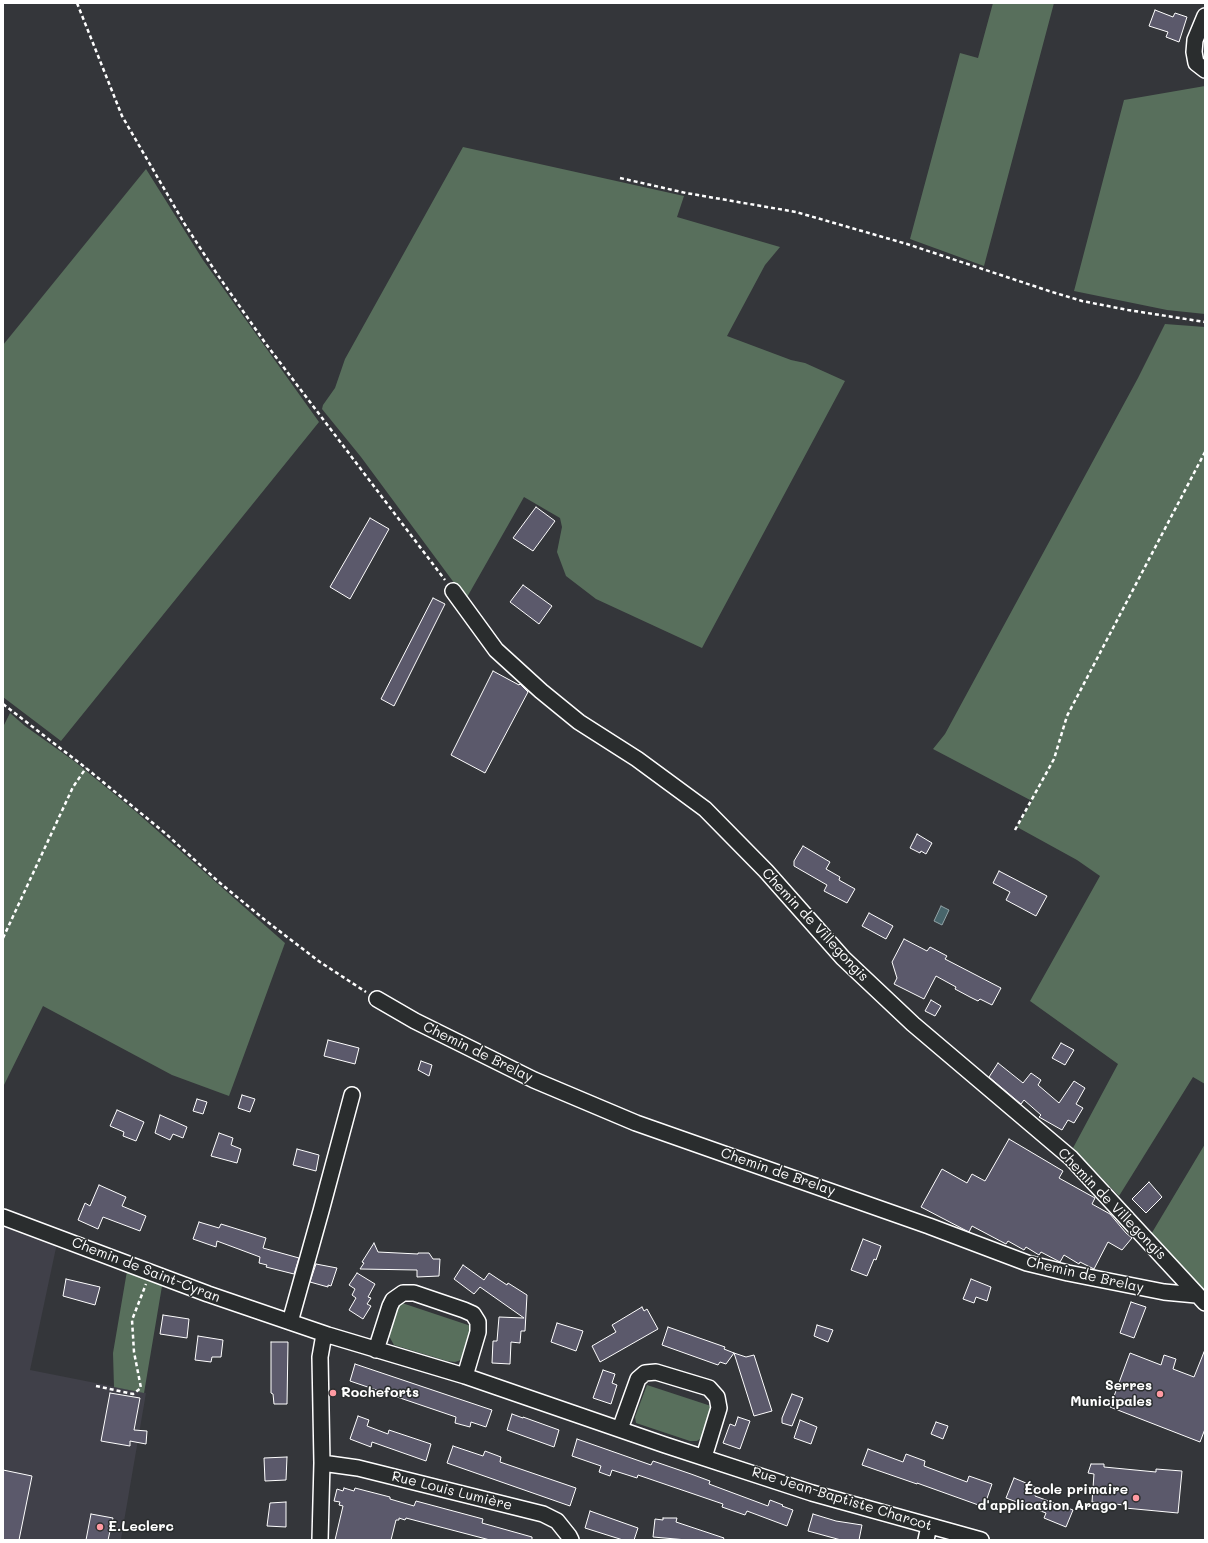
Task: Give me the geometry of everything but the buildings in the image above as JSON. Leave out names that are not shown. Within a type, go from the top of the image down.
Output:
[{"type":"street","points":[[1205,17],[1195,40],[1194,52],[1196,63],[1205,70]]},
{"type":"street","name":"Chemin de Villegongis","points":[[453,591],[496,650],[541,691],[579,722],[636,759],[705,809],[766,871],[842,958],[912,1024],[1071,1158],[1201,1299]]},
{"type":"street","name":"Chemin de Brelay","points":[[377,999],[415,1021],[534,1080],[636,1123],[929,1226],[1027,1263],[1068,1273],[1201,1299]]},
{"type":"street","points":[[290,1322],[324,1203],[352,1095]]},
{"type":"street","name":"Chemin de Saint-Cyran","points":[[3,1217],[208,1294],[328,1335]]},
{"type":"street","points":[[376,1350],[393,1300],[403,1293],[414,1293],[473,1314],[478,1322],[478,1332],[465,1376]]},
{"type":"street","points":[[320,1540],[322,1463],[320,1358],[323,1340],[328,1335]]},
{"type":"street","name":"Rue Jean-Baptiste Charcot","points":[[328,1335],[465,1376],[928,1533],[972,1539]]},
{"type":"street","points":[[620,1429],[638,1379],[645,1373],[656,1372],[709,1388],[717,1398],[719,1408],[704,1457]]},
{"type":"street","name":"Rue Louis Lumière","points":[[322,1463],[358,1468],[543,1514],[557,1521],[571,1540]]},
{"type":"path","points":[[77,3],[122,116],[184,223],[217,274],[266,344],[453,591]]},
{"type":"path","points":[[620,178],[686,193],[796,212],[907,244],[1082,301],[1205,322]]},
{"type":"path","points":[[1015,830],[1054,760],[1067,716],[1205,452]]},
{"type":"path","points":[[3,704],[86,768],[165,833],[220,883],[264,920],[320,962],[377,999]]},
{"type":"path","points":[[3,938],[73,787],[86,768]]},
{"type":"path","points":[[96,1386],[132,1394],[141,1388],[134,1352],[132,1320],[150,1272]]},
{"type":"shaded area","points":[[3,1224],[57,1243],[30,1370],[146,1393],[121,1539],[123,1540],[3,1540]]},
{"type":"green space","points":[[993,3],[1054,3],[984,266],[910,239],[960,53],[978,58]]},
{"type":"green space","points":[[1205,86],[1205,314],[1167,310],[1074,291],[1124,100]]},
{"type":"green space","points":[[463,147],[684,196],[677,217],[780,247],[765,265],[727,336],[791,360],[805,363],[845,381],[702,648],[596,599],[566,576],[557,552],[562,527],[560,518],[524,497],[466,599],[361,457],[322,409],[323,405],[335,388],[345,359]]},
{"type":"green space","points":[[146,169],[203,260],[319,422],[61,741],[3,697],[3,345]]},
{"type":"green space","points":[[1165,324],[1205,327],[1205,1084],[1193,1077],[1119,1196],[1073,1148],[1118,1064],[1030,1001],[1100,876],[1077,860],[1017,827],[1032,801],[933,749],[945,734],[1138,378]]},
{"type":"green space","points":[[10,713],[25,726],[74,761],[135,811],[285,943],[229,1096],[172,1075],[43,1006],[3,1087],[3,727]]},
{"type":"green space","points":[[1205,1144],[1205,1290],[1150,1236]]},
{"type":"green space","points":[[127,1271],[162,1286],[144,1393],[114,1387],[113,1353]]},
{"type":"green space","points":[[399,1302],[474,1327],[464,1359],[455,1362],[447,1361],[394,1345],[389,1336],[388,1326]]},
{"type":"green space","points":[[647,1385],[711,1406],[703,1437],[697,1441],[690,1441],[636,1423],[635,1417]]},
{"type":"water","points":[[941,906],[949,910],[942,925],[934,921]]},
{"type":"place","name":"Rocheforts","points":[[333,1393]]},
{"type":"place","name":"Serres Municipales","points":[[1160,1394]]},
{"type":"place","name":"École primaire d'application Arago 1","points":[[1136,1498]]},
{"type":"place","name":"E.Leclerc","points":[[100,1527]]}]
